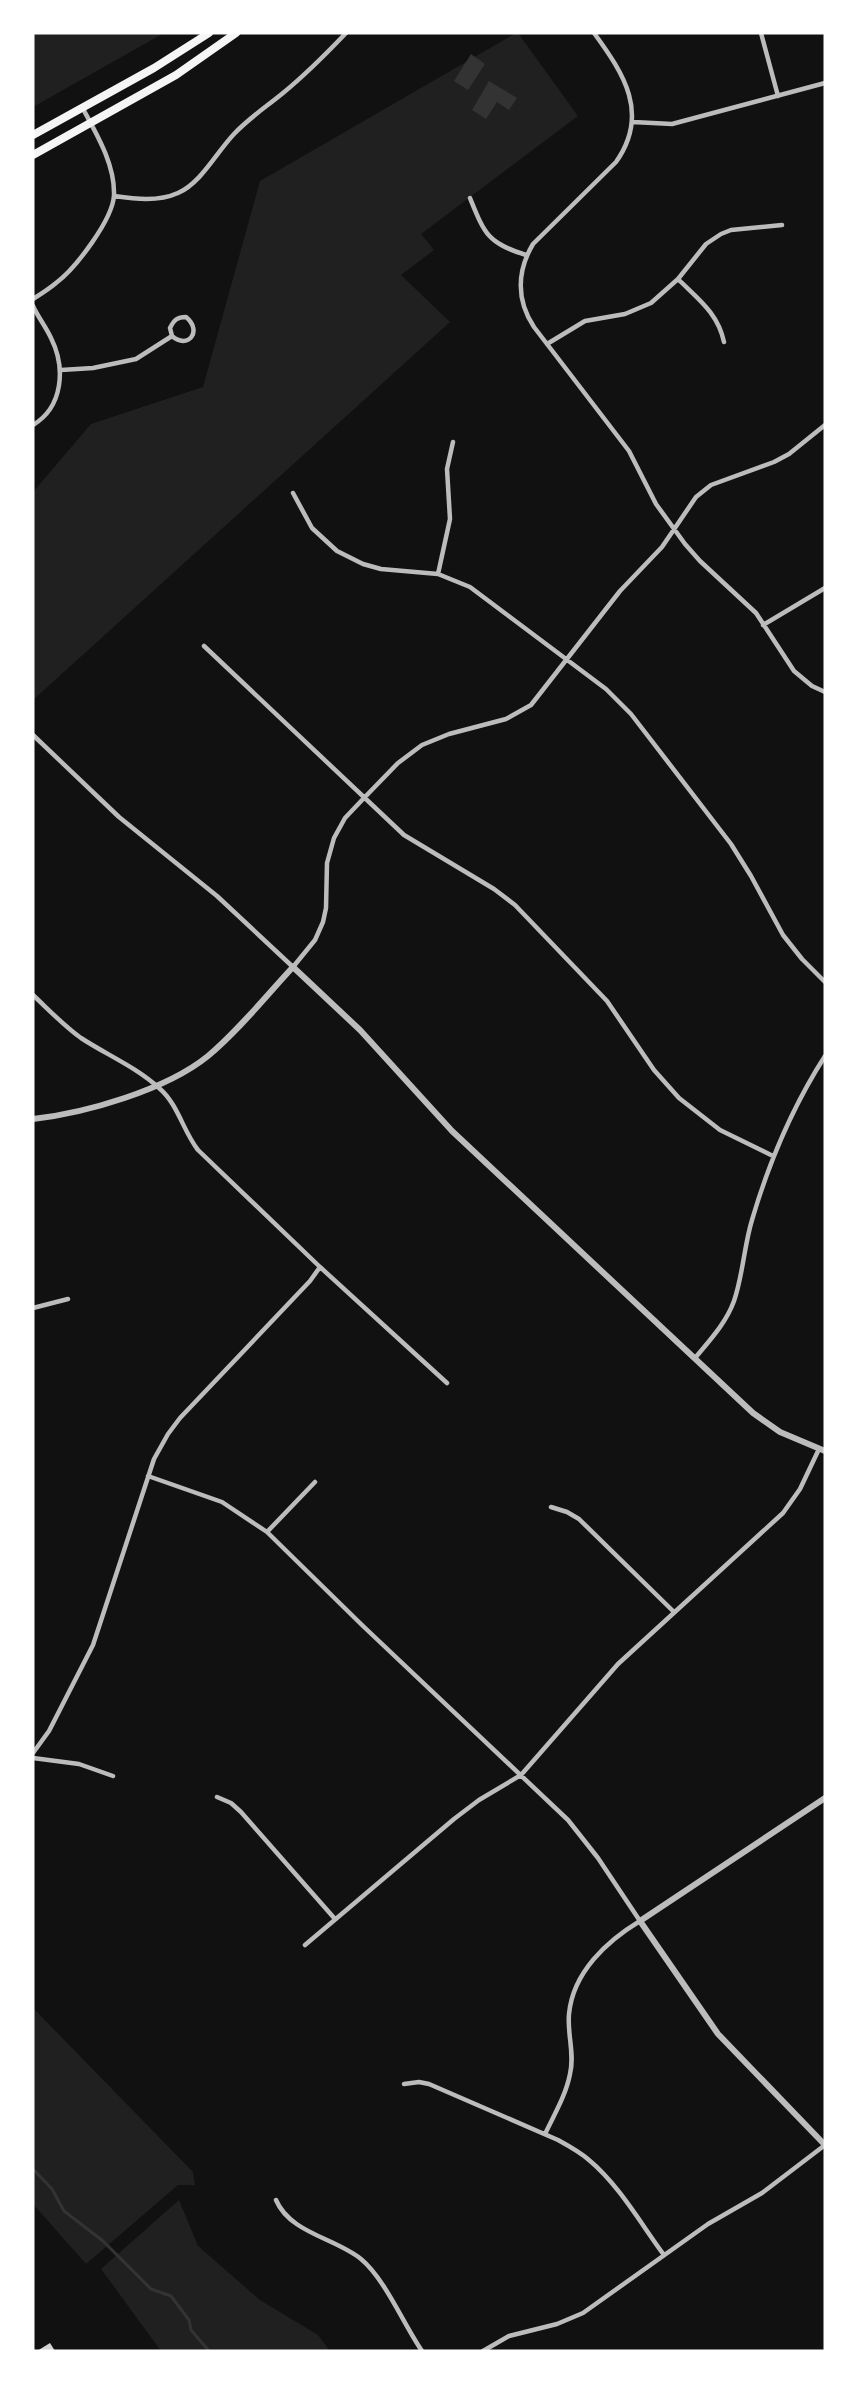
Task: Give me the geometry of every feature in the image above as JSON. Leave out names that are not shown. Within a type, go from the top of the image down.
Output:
[{"type":"main road","points":[[33,135],[154,68],[209,33]]},
{"type":"main road","points":[[33,155],[177,75],[236,33]]},
{"type":"street","points":[[114,196],[142,200],[163,198],[178,193],[192,184],[233,135],[258,110],[282,94],[346,33]]},
{"type":"street","points":[[594,33],[615,64],[628,90],[633,122],[624,151],[616,162],[543,231],[526,255],[520,279],[522,301],[530,322],[629,451],[646,488],[674,529],[700,561],[747,604],[794,671],[812,686],[825,692]]},
{"type":"street","points":[[760,33],[778,96]]},
{"type":"street","points":[[633,122],[672,124],[825,83]]},
{"type":"street","points":[[33,299],[58,283],[74,266],[105,223],[114,196],[112,173],[91,123],[82,108]]},
{"type":"street","points":[[470,198],[491,240],[526,255]]},
{"type":"street","points":[[547,344],[585,321],[634,312],[651,303],[678,279],[706,244],[721,234],[732,230],[782,225]]},
{"type":"street","points":[[678,279],[715,317],[721,327],[724,342]]},
{"type":"street","points":[[33,306],[51,338],[61,370],[60,387],[54,404],[41,421],[33,425]]},
{"type":"street","points":[[179,317],[186,317],[193,323],[195,330],[185,341],[178,341],[172,336],[170,328],[173,321],[179,317]]},
{"type":"street","points":[[61,370],[105,366],[136,359],[172,336]]},
{"type":"street","points":[[33,1119],[78,1113],[156,1085],[185,1071],[208,1056],[293,967],[315,940],[327,908],[327,863],[334,838],[345,818],[398,763],[422,745],[449,734],[496,723],[520,713],[540,696],[620,591],[651,559],[704,489],[774,462],[789,454],[825,425]]},
{"type":"street","points":[[438,574],[450,519],[447,469],[453,442]]},
{"type":"street","points":[[293,493],[312,528],[328,544],[345,555],[381,569],[438,574],[478,592],[606,689],[631,714],[736,851],[789,944],[825,982]]},
{"type":"street","points":[[763,625],[825,588]]},
{"type":"street","points":[[204,646],[404,835],[494,889],[516,905],[607,1001],[654,1070],[679,1098],[720,1130],[773,1156]]},
{"type":"street","points":[[33,735],[119,817],[217,896],[360,1030],[452,1131],[765,1424],[822,1450],[800,1490],[783,1514],[601,1682],[521,1775],[454,1819],[305,1945]]},
{"type":"street","points":[[33,995],[78,1036],[129,1065],[156,1085],[170,1100],[198,1150],[320,1267],[447,1383]]},
{"type":"street","points":[[695,1358],[726,1318],[735,1298],[752,1221],[773,1156],[804,1092],[825,1056]]},
{"type":"street","points":[[33,1753],[49,1731],[93,1645],[158,1451],[180,1418],[310,1281],[320,1267]]},
{"type":"street","points":[[33,1308],[68,1299]]},
{"type":"street","points":[[148,1476],[222,1502],[267,1532],[363,1626],[551,1802],[579,1833],[718,2034],[825,2145],[762,2193],[708,2224],[583,2313],[557,2324],[509,2336],[483,2351]]},
{"type":"street","points":[[267,1532],[315,1482]]},
{"type":"street","points":[[551,1507],[567,1512],[579,1520],[675,1612]]},
{"type":"street","points":[[33,1758],[79,1764],[113,1776]]},
{"type":"street","points":[[216,1797],[231,1803],[241,1812],[335,1919]]},
{"type":"street","points":[[544,2134],[561,2100],[570,2074],[572,2055],[569,2014],[576,1988],[587,1968],[602,1949],[640,1921],[825,1798]]},
{"type":"street","points":[[404,2084],[419,2082],[429,2084],[578,2151],[597,2167],[664,2255]]},
{"type":"street","points":[[276,2200],[280,2210],[296,2224],[362,2260],[376,2277],[422,2351]]},
{"type":"shaded area","points":[[33,33],[164,33],[33,107]]},
{"type":"shaded area","points":[[516,33],[578,116],[421,234],[434,250],[401,275],[450,322],[33,700],[33,492],[91,424],[203,387],[260,181]]},
{"type":"shaded area","points":[[471,54],[485,64],[468,90],[454,81]]},
{"type":"shaded area","points":[[489,81],[517,98],[509,110],[497,102],[486,119],[472,110]]},
{"type":"shaded area","points":[[33,2008],[193,2172],[195,2185],[178,2185],[86,2264],[33,2204]]},
{"type":"shaded area","points":[[179,2200],[198,2246],[260,2300],[318,2335],[330,2351],[161,2351],[101,2269]]},
{"type":"building","points":[[50,2343],[55,2351],[37,2351]]},
{"type":"waterway","points":[[33,2169],[52,2189],[64,2211],[103,2241],[151,2289],[171,2296],[189,2320],[191,2330],[209,2351]]}]
